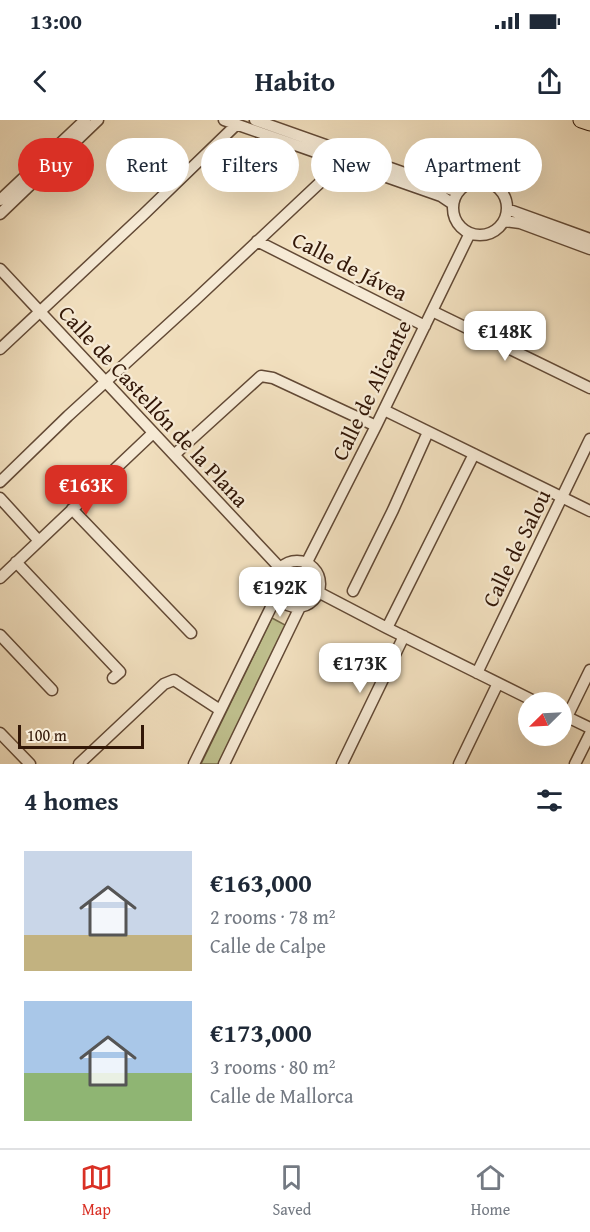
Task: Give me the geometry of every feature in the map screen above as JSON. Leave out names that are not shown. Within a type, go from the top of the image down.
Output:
[{"type":"highway","points":[[581,120],[590,123]]},
{"type":"street","points":[[0,200],[85,120]]},
{"type":"street","points":[[0,214],[98,120]]},
{"type":"street","points":[[224,120],[311,149]]},
{"type":"street","points":[[255,120],[404,173]]},
{"type":"street","points":[[0,349],[151,208],[236,124]]},
{"type":"street","points":[[392,178],[441,196],[453,204]]},
{"type":"street","points":[[0,482],[311,191]]},
{"type":"street","points":[[458,192],[453,204],[456,221],[462,228],[479,236],[498,229],[504,221],[507,209],[501,192]]},
{"type":"street","points":[[507,209],[590,239]]},
{"type":"street","points":[[504,221],[520,223],[590,249]]},
{"type":"street","name":"Calle de Alicante","points":[[306,564],[470,233]]},
{"type":"street","name":"Calle de Jávea","points":[[257,242],[425,326]]},
{"type":"street","name":"Calle de Castellón de la Plana","points":[[0,269],[280,568]]},
{"type":"street","points":[[432,311],[590,388]]},
{"type":"street","points":[[174,455],[261,376],[273,378],[376,426]]},
{"type":"street","points":[[384,410],[590,511]]},
{"type":"street","points":[[353,591],[428,432]]},
{"type":"street","points":[[0,578],[153,433]]},
{"type":"street","name":"Calle de Salou","points":[[477,673],[590,439]]},
{"type":"street","points":[[387,628],[474,454]]},
{"type":"street","points":[[0,498],[39,541]]},
{"type":"street","points":[[72,509],[191,633]]},
{"type":"street","points":[[16,562],[120,672],[113,678]]},
{"type":"street","points":[[292,562],[306,564],[316,573],[318,592],[311,602],[300,607],[287,605],[277,596],[275,578],[280,568],[292,562]]},
{"type":"street","points":[[318,592],[518,693]]},
{"type":"street","points":[[194,764],[277,596]]},
{"type":"street","points":[[224,764],[300,607]]},
{"type":"street","points":[[0,634],[52,690]]},
{"type":"street","points":[[342,764],[404,636]]},
{"type":"street","points":[[572,701],[590,670]]},
{"type":"street","points":[[79,764],[165,684],[174,680],[220,710]]},
{"type":"street","points":[[459,764],[498,683]]},
{"type":"street","points":[[572,719],[590,728]]},
{"type":"street","points":[[0,733],[30,764]]},
{"type":"street","points":[[575,764],[590,734]]},
{"type":"green space","points":[[272,618],[287,626],[218,764],[201,764]]}]
